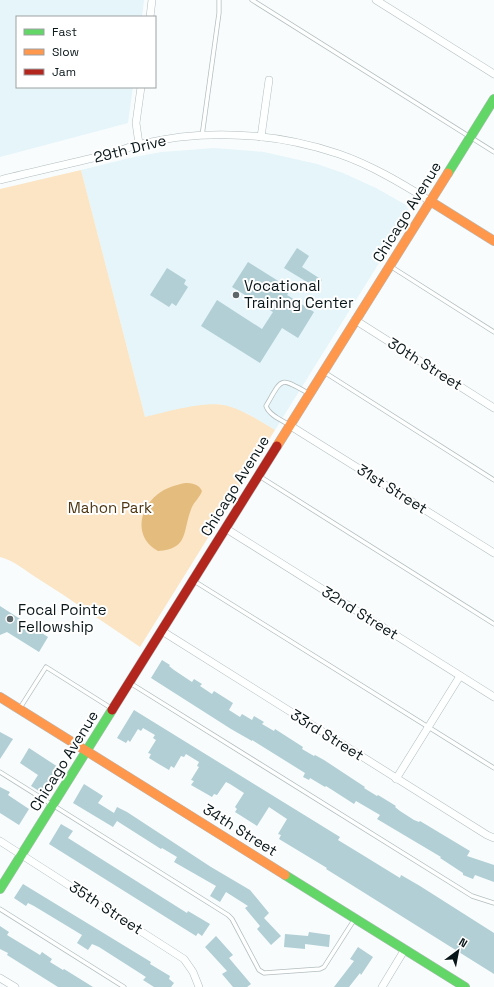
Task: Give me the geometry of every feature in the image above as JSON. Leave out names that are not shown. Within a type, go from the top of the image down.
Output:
[{"type":"street","points":[[150,16],[152,0]]},
{"type":"street","points":[[376,0],[494,74]]},
{"type":"street","points":[[261,136],[269,80]]},
{"type":"street","points":[[139,144],[136,123],[141,88]]},
{"type":"street","name":"Chicago Avenue","points":[[0,889],[494,99]]},
{"type":"street","name":"29th Drive","points":[[0,180],[111,154],[139,144],[179,137],[261,136],[295,142],[338,154],[364,164],[397,181],[430,201]]},
{"type":"street","points":[[430,201],[494,241]]},
{"type":"street","name":"30th Street","points":[[355,320],[494,408]]},
{"type":"street","name":"31st Street","points":[[289,425],[494,553]]},
{"type":"street","name":"32nd Street","points":[[225,528],[494,697]]},
{"type":"street","name":"33rd Street","points":[[162,631],[396,779],[494,838]]},
{"type":"street","points":[[396,779],[460,676]]},
{"type":"street","name":"34th Street","points":[[0,697],[405,949],[453,984],[465,987]]},
{"type":"street","name":"35th Street","points":[[0,841],[184,958],[194,972],[199,987]]},
{"type":"street","points":[[382,987],[405,949]]},
{"type":"street","points":[[0,978],[15,987]]},
{"type":"lane","points":[[202,136],[220,0]]},
{"type":"lane","points":[[252,0],[494,152]]},
{"type":"lane","points":[[390,266],[494,332]]},
{"type":"lane","points":[[323,372],[494,480]]},
{"type":"lane","points":[[289,425],[272,414],[266,406],[278,386],[282,382],[287,381],[309,394]]},
{"type":"lane","points":[[258,476],[494,624]]},
{"type":"lane","points":[[193,580],[494,768]]},
{"type":"lane","points":[[20,709],[46,667],[113,709]]},
{"type":"lane","points":[[129,682],[472,896],[494,903]]},
{"type":"lane","points":[[0,772],[228,915],[232,919],[259,970],[264,973],[320,969],[324,967],[355,918]]},
{"type":"lane","points":[[0,909],[124,987]]},
{"type":"shaded area","points":[[0,0],[144,0],[142,16],[16,16],[16,88],[133,88],[128,123],[0,157]]},
{"type":"shaded area","name":"Vocational Training Center","points":[[214,148],[264,152],[317,164],[343,173],[376,188],[406,205],[409,211],[409,215],[275,430],[248,414],[218,404],[197,406],[145,417],[81,170],[162,152]]},
{"type":"shaded area","points":[[185,483],[195,484],[202,491],[192,507],[183,537],[180,542],[175,547],[158,551],[145,539],[142,531],[143,515],[146,507],[151,500],[167,488]]},
{"type":"green space","name":"Mahon Park","points":[[81,170],[145,417],[187,407],[209,404],[219,405],[228,406],[252,416],[275,430],[140,647],[19,566],[0,557],[0,189]]},
{"type":"building","points":[[297,248],[309,256],[302,267],[322,280],[317,288],[284,268]]},
{"type":"building","points":[[248,262],[291,289],[287,295],[314,312],[298,338],[282,328],[260,363],[201,326],[217,300],[262,329],[273,312],[232,287]]},
{"type":"building","points":[[167,268],[186,280],[184,284],[188,287],[176,306],[172,303],[169,307],[150,295]]},
{"type":"building","name":"Focal Pointe Fellowship","points":[[0,606],[48,637],[39,652],[7,632],[0,635]]},
{"type":"building","points":[[162,660],[192,682],[194,679],[202,684],[200,686],[212,694],[214,691],[233,703],[229,710],[240,717],[242,714],[252,720],[254,716],[264,722],[262,724],[274,731],[275,729],[303,747],[302,749],[324,760],[365,787],[364,788],[396,806],[395,807],[400,811],[414,820],[420,821],[470,851],[467,856],[494,865],[494,882],[475,875],[473,879],[463,875],[463,873],[440,858],[441,857],[377,819],[380,815],[356,801],[354,804],[326,786],[325,787],[310,778],[309,780],[303,777],[305,773],[252,740],[231,729],[151,678]]},
{"type":"building","points":[[134,710],[340,837],[338,840],[400,878],[401,875],[420,886],[494,933],[494,974],[279,839],[281,835],[278,834],[287,819],[269,807],[257,826],[235,812],[237,809],[235,807],[244,793],[230,784],[226,782],[217,795],[214,794],[212,797],[191,785],[194,781],[191,780],[199,767],[197,766],[199,762],[186,754],[184,757],[181,756],[174,768],[171,766],[169,770],[157,763],[149,758],[151,754],[148,753],[156,740],[153,738],[155,735],[143,728],[141,731],[138,729],[130,742],[128,740],[126,743],[117,738]]},
{"type":"building","points":[[0,732],[13,739],[0,759]]},
{"type":"building","points":[[29,748],[58,767],[42,793],[31,786],[38,775],[20,763]]},
{"type":"building","points":[[84,784],[103,796],[98,803],[114,813],[117,807],[127,812],[211,867],[250,890],[269,913],[264,918],[281,936],[271,945],[257,929],[260,926],[245,908],[248,906],[226,892],[220,902],[210,896],[216,886],[174,862],[177,857],[162,848],[161,849],[117,821],[113,827],[73,803]]},
{"type":"building","points":[[0,787],[10,792],[8,795],[29,809],[19,825],[0,813]]},
{"type":"building","points":[[61,824],[73,831],[68,838],[187,913],[188,911],[210,924],[202,936],[198,933],[196,936],[49,844]]},
{"type":"building","points":[[23,884],[151,962],[150,964],[170,976],[169,979],[174,983],[171,987],[154,987],[143,980],[146,977],[99,947],[92,944],[88,950],[77,943],[82,935],[34,906],[28,903],[26,906],[14,898]]},
{"type":"building","points":[[0,926],[9,932],[7,935],[40,955],[42,952],[52,959],[50,962],[93,987],[58,987],[7,955],[8,953],[0,949]]},
{"type":"building","points":[[309,932],[330,935],[329,947],[305,944],[305,949],[284,947],[285,934],[308,936]]},
{"type":"building","points":[[216,936],[233,955],[229,958],[251,984],[247,987],[233,987],[222,974],[227,971],[205,947]]},
{"type":"building","points":[[358,947],[373,957],[361,975],[360,973],[349,987],[334,987],[354,961],[350,959]]},
{"type":"traffic: fast","points":[[448,173],[494,99]]},
{"type":"traffic: fast","points":[[0,889],[112,710]]},
{"type":"traffic: fast","points":[[285,875],[465,987]]},
{"type":"traffic: slow","points":[[277,446],[448,173]]},
{"type":"traffic: slow","points":[[430,201],[494,241]]},
{"type":"traffic: slow","points":[[0,697],[285,875]]},
{"type":"traffic: jam","points":[[112,710],[277,446]]},
{"type":"place","name":"Vocational Training Center","points":[[236,295]]},
{"type":"place","name":"Focal Pointe Fellowship","points":[[10,619]]}]
